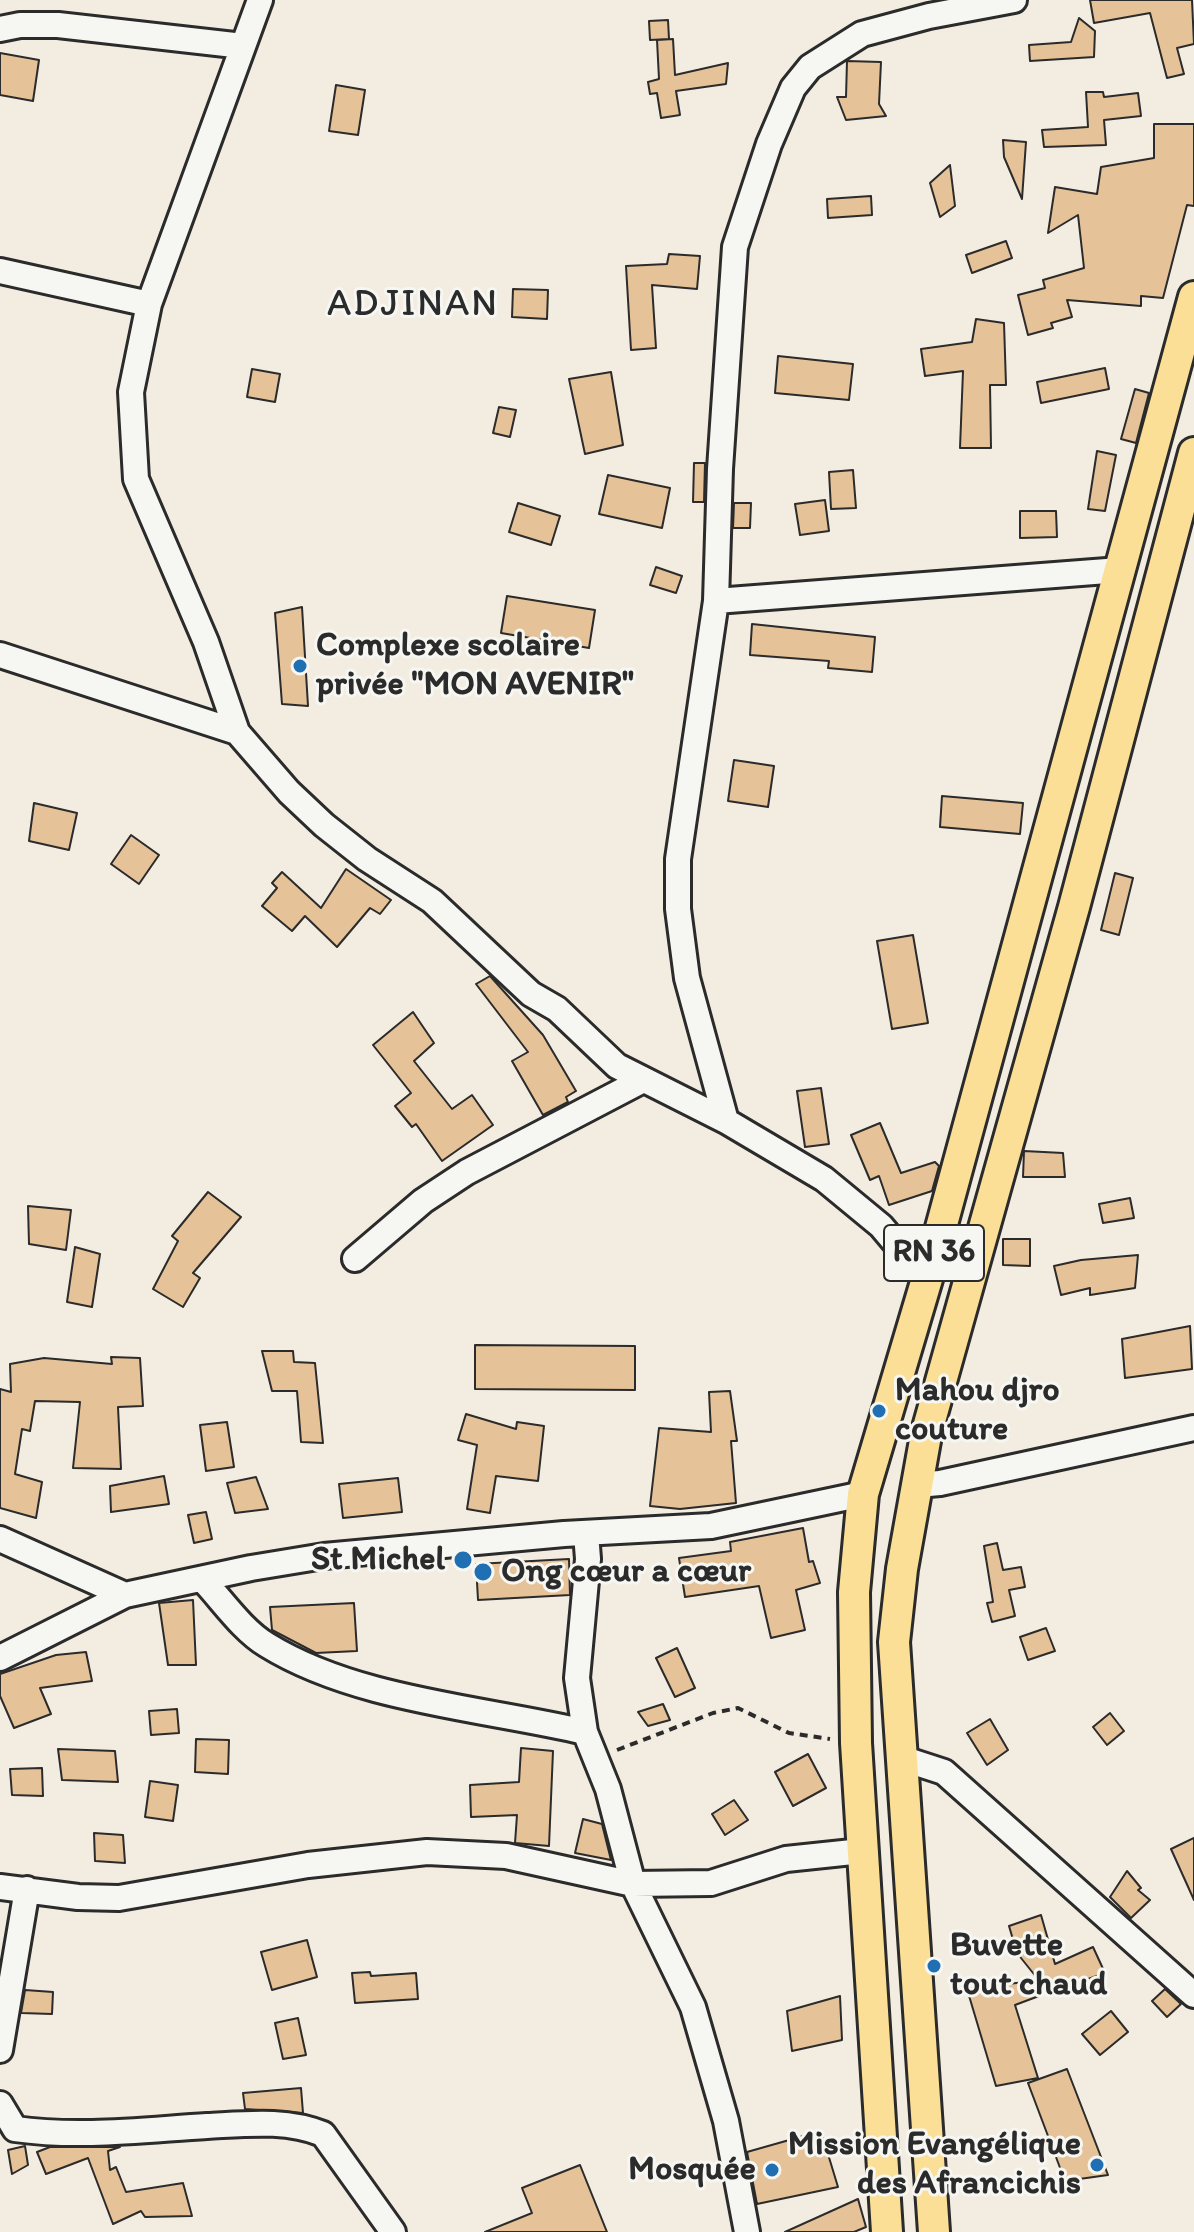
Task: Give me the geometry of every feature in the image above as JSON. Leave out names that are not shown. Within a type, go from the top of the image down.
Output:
[{"type":"main road","name":"RN 36","points":[[887,2232],[856,1743],[854,1592],[863,1494],[929,1272],[1194,297]]},
{"type":"main road","name":"RN 36","points":[[934,2232],[894,1642],[926,1435],[971,1265],[1074,907],[1194,453]]},
{"type":"street","points":[[260,0],[149,304],[131,392],[136,479],[206,642],[237,732],[289,792],[324,825],[367,859],[432,901],[531,994],[557,1009],[617,1066],[726,1121],[824,1179],[881,1226],[913,1264],[929,1272]]},
{"type":"street","points":[[726,1121],[687,978],[678,909],[678,859],[716,601],[720,469],[735,247],[749,196],[793,88],[810,67],[862,34],[929,16],[1014,0]]},
{"type":"street","points":[[0,29],[20,25],[58,25],[243,46]]},
{"type":"street","points":[[0,271],[149,304]]},
{"type":"street","points":[[716,601],[1120,570]]},
{"type":"street","points":[[0,655],[237,732]]},
{"type":"street","points":[[355,1259],[423,1201],[467,1172],[643,1080]]},
{"type":"street","points":[[917,1485],[940,1483],[1194,1428]]},
{"type":"street","points":[[0,1658],[125,1595],[202,1579],[324,1556],[586,1533],[711,1526],[863,1494]]},
{"type":"street","points":[[586,1533],[588,1559],[577,1678],[585,1732],[596,1758],[633,1884],[693,2007],[726,2121],[747,2232]]},
{"type":"street","points":[[0,1539],[125,1595]]},
{"type":"street","points":[[202,1579],[264,1644],[293,1658],[364,1686],[585,1732]]},
{"type":"street","points":[[904,1759],[944,1772],[1194,1995]]},
{"type":"street","points":[[0,1887],[78,1897],[119,1898],[294,1867],[427,1852],[506,1856],[633,1884],[711,1883],[786,1859],[862,1851]]},
{"type":"street","points":[[0,2050],[27,1889]]},
{"type":"street","points":[[0,2104],[7,2138],[264,2123],[306,2127],[323,2134],[393,2232]]},
{"type":"path","points":[[596,1758],[713,1713],[738,1708],[789,1733],[856,1743]]},
{"type":"building","points":[[1090,0],[1192,0],[1194,44],[1177,48],[1184,74],[1167,78],[1150,13],[1094,23]]},
{"type":"building","points":[[1079,18],[1095,31],[1094,57],[1030,61],[1029,45],[1071,42]]},
{"type":"building","points":[[668,20],[669,39],[650,40],[649,21]]},
{"type":"building","points":[[673,39],[675,75],[728,63],[726,84],[676,91],[680,115],[661,118],[657,93],[650,94],[648,82],[659,79],[657,40]]},
{"type":"building","points":[[0,53],[39,60],[33,101],[0,95]]},
{"type":"building","points":[[847,61],[881,62],[879,104],[886,116],[846,120],[837,97],[846,97]]},
{"type":"building","points":[[336,85],[365,90],[358,135],[329,131]]},
{"type":"building","points":[[1086,92],[1103,92],[1104,97],[1138,93],[1141,116],[1104,120],[1106,145],[1044,147],[1042,130],[1088,127]]},
{"type":"building","points":[[1154,124],[1194,124],[1194,206],[1187,205],[1163,298],[1141,296],[1141,306],[1067,300],[1072,317],[1051,323],[1053,328],[1028,335],[1018,295],[1045,288],[1043,280],[1084,268],[1078,215],[1048,233],[1055,187],[1097,194],[1101,167],[1154,158]]},
{"type":"building","points":[[1003,140],[1026,142],[1022,199],[1004,157]]},
{"type":"building","points":[[950,165],[955,206],[940,217],[930,183]]},
{"type":"building","points":[[871,196],[872,215],[828,218],[827,199]]},
{"type":"building","points":[[1006,241],[1012,258],[972,273],[966,255]]},
{"type":"building","points":[[669,254],[700,256],[697,289],[652,285],[656,348],[631,350],[626,266],[667,264]]},
{"type":"building","points":[[513,289],[548,290],[547,319],[512,317]]},
{"type":"building","points":[[976,319],[1004,323],[1006,385],[990,385],[991,448],[960,448],[963,371],[925,376],[921,349],[972,342]]},
{"type":"building","points":[[778,356],[853,364],[849,400],[775,393]]},
{"type":"building","points":[[1105,368],[1109,389],[1041,403],[1037,382]]},
{"type":"building","points":[[252,369],[280,374],[275,402],[247,397]]},
{"type":"building","points":[[611,372],[623,445],[585,454],[569,379]]},
{"type":"building","points":[[1135,389],[1149,393],[1136,443],[1121,439]]},
{"type":"building","points":[[499,407],[516,410],[510,437],[493,433]]},
{"type":"building","points":[[1097,451],[1116,455],[1105,511],[1088,509]]},
{"type":"building","points":[[694,463],[705,463],[704,502],[693,502]]},
{"type":"building","points":[[853,470],[856,508],[831,509],[829,472]]},
{"type":"building","points":[[608,475],[670,488],[662,528],[599,514]]},
{"type":"building","points":[[825,500],[829,531],[800,535],[795,504]]},
{"type":"building","points":[[518,503],[560,516],[551,545],[509,532]]},
{"type":"building","points":[[734,503],[751,503],[750,528],[733,528]]},
{"type":"building","points":[[1020,511],[1056,511],[1057,537],[1020,538]]},
{"type":"building","points":[[656,567],[682,576],[676,593],[650,585]]},
{"type":"building","points":[[507,596],[595,610],[589,648],[501,633]]},
{"type":"building","points":[[302,607],[308,706],[282,704],[275,613]]},
{"type":"building","points":[[752,624],[875,637],[872,672],[828,668],[829,661],[750,655]]},
{"type":"building","points":[[734,760],[774,766],[768,807],[728,801]]},
{"type":"building","points":[[942,796],[1023,803],[1020,834],[940,827]]},
{"type":"building","points":[[34,803],[77,813],[69,850],[29,841]]},
{"type":"building","points":[[131,835],[159,855],[139,884],[111,864]]},
{"type":"building","points":[[346,869],[391,900],[380,914],[370,908],[337,947],[305,916],[292,931],[262,906],[277,888],[272,883],[282,872],[321,908]]},
{"type":"building","points":[[1115,873],[1133,878],[1119,935],[1101,930]]},
{"type":"building","points":[[913,935],[928,1023],[892,1029],[877,941]]},
{"type":"building","points":[[490,976],[543,1035],[576,1091],[566,1097],[568,1102],[543,1115],[512,1061],[528,1052],[476,984]]},
{"type":"building","points":[[413,1012],[434,1043],[414,1061],[452,1109],[472,1095],[493,1125],[442,1161],[416,1124],[412,1127],[395,1106],[411,1093],[373,1045]]},
{"type":"building","points":[[821,1088],[829,1144],[805,1147],[797,1091]]},
{"type":"building","points":[[880,1123],[901,1173],[935,1162],[939,1166],[932,1191],[889,1205],[879,1176],[870,1180],[851,1135]]},
{"type":"building","points":[[1024,1151],[1063,1153],[1065,1177],[1023,1177]]},
{"type":"building","points":[[208,1192],[241,1217],[193,1273],[200,1278],[183,1307],[153,1289],[178,1241],[172,1236]]},
{"type":"building","points":[[1130,1198],[1134,1218],[1103,1223],[1099,1204]]},
{"type":"building","points":[[28,1206],[71,1210],[66,1250],[29,1244]]},
{"type":"building","points":[[1003,1239],[1030,1239],[1030,1266],[1003,1265]]},
{"type":"building","points":[[75,1247],[100,1254],[92,1307],[67,1302]]},
{"type":"building","points":[[1138,1255],[1135,1288],[1090,1295],[1090,1288],[1061,1295],[1054,1266],[1081,1260]]},
{"type":"building","points":[[1190,1326],[1192,1369],[1125,1378],[1122,1339]]},
{"type":"building","points":[[475,1345],[635,1346],[635,1390],[475,1389]]},
{"type":"building","points":[[262,1351],[293,1351],[294,1362],[315,1363],[323,1443],[301,1442],[297,1391],[272,1391]]},
{"type":"building","points":[[111,1357],[140,1358],[143,1406],[118,1407],[121,1469],[73,1468],[80,1402],[35,1401],[30,1431],[22,1429],[15,1474],[42,1482],[36,1518],[0,1508],[0,1389],[11,1392],[10,1364],[44,1358],[112,1364]]},
{"type":"building","points":[[730,1391],[737,1441],[731,1441],[736,1503],[680,1509],[650,1506],[659,1428],[711,1432],[709,1392]]},
{"type":"building","points":[[466,1414],[516,1429],[517,1422],[544,1426],[538,1481],[496,1476],[490,1513],[467,1509],[477,1445],[458,1440]]},
{"type":"building","points":[[227,1422],[234,1467],[206,1471],[200,1425]]},
{"type":"building","points":[[164,1476],[169,1504],[111,1512],[110,1486]]},
{"type":"building","points":[[256,1477],[268,1509],[235,1513],[227,1483]]},
{"type":"building","points":[[398,1478],[402,1512],[343,1518],[339,1484]]},
{"type":"building","points":[[206,1512],[212,1539],[194,1543],[188,1515]]},
{"type":"building","points":[[803,1528],[809,1562],[813,1561],[820,1583],[796,1590],[805,1630],[771,1638],[759,1586],[685,1597],[679,1558],[731,1551],[730,1542]]},
{"type":"building","points":[[997,1543],[1003,1570],[1021,1567],[1025,1587],[1009,1590],[1015,1616],[992,1622],[987,1603],[993,1602],[984,1546]]},
{"type":"building","points":[[569,1559],[570,1595],[478,1600],[476,1564]]},
{"type":"building","points":[[193,1600],[196,1665],[168,1665],[159,1603]]},
{"type":"building","points":[[354,1603],[357,1651],[316,1653],[272,1630],[270,1607]]},
{"type":"building","points":[[1046,1628],[1055,1651],[1028,1660],[1020,1637]]},
{"type":"building","points":[[677,1648],[695,1688],[675,1697],[656,1658]]},
{"type":"building","points":[[86,1652],[92,1681],[40,1688],[51,1714],[14,1728],[0,1696],[0,1674],[56,1655]]},
{"type":"building","points":[[663,1704],[670,1720],[648,1726],[638,1712]]},
{"type":"building","points":[[177,1709],[179,1733],[151,1735],[149,1711]]},
{"type":"building","points":[[1110,1713],[1124,1731],[1107,1745],[1093,1727]]},
{"type":"building","points":[[990,1719],[1008,1750],[987,1765],[967,1733]]},
{"type":"building","points":[[196,1739],[229,1740],[228,1774],[195,1772]]},
{"type":"building","points":[[521,1748],[553,1751],[549,1846],[515,1843],[517,1815],[471,1817],[470,1785],[519,1782]]},
{"type":"building","points":[[58,1749],[115,1751],[118,1782],[62,1780]]},
{"type":"building","points":[[808,1754],[826,1788],[793,1806],[775,1772]]},
{"type":"building","points":[[42,1768],[43,1796],[12,1795],[10,1769]]},
{"type":"building","points":[[150,1781],[178,1785],[173,1821],[145,1817]]},
{"type":"building","points":[[734,1800],[748,1820],[725,1835],[712,1814]]},
{"type":"building","points":[[583,1819],[602,1824],[611,1860],[575,1853]]},
{"type":"building","points":[[94,1833],[123,1835],[125,1863],[95,1861]]},
{"type":"building","points":[[1194,1838],[1194,1900],[1171,1849]]},
{"type":"building","points":[[1127,1871],[1141,1888],[1138,1890],[1150,1900],[1131,1918],[1110,1897]]},
{"type":"building","points":[[1041,1915],[1055,1964],[1093,1947],[1105,1973],[1049,1993],[1017,1953],[1009,1926]]},
{"type":"building","points":[[307,1940],[317,1977],[272,1990],[261,1952]]},
{"type":"building","points":[[370,1972],[371,1976],[416,1973],[418,1999],[355,2003],[352,1973]]},
{"type":"building","points":[[1033,1981],[1039,1996],[1015,2005],[1038,2078],[996,2086],[967,1989]]},
{"type":"building","points":[[1165,1989],[1181,2004],[1167,2017],[1152,2001]]},
{"type":"building","points":[[25,1990],[53,1992],[52,2014],[21,2013]]},
{"type":"building","points":[[840,1996],[842,2040],[792,2051],[787,2011]]},
{"type":"building","points":[[1111,2011],[1128,2032],[1100,2055],[1082,2034]]},
{"type":"building","points":[[298,2018],[306,2055],[283,2059],[275,2023]]},
{"type":"building","points":[[1067,2069],[1108,2175],[1065,2181],[1028,2083]]},
{"type":"building","points":[[301,2088],[303,2113],[245,2109],[243,2093]]},
{"type":"building","points":[[821,2131],[838,2187],[757,2204],[747,2152]]},
{"type":"building","points":[[25,2146],[28,2165],[12,2174],[8,2150]]},
{"type":"building","points":[[50,2147],[120,2147],[108,2151],[110,2170],[116,2167],[126,2192],[183,2183],[192,2216],[145,2217],[141,2211],[113,2224],[88,2158],[46,2174],[37,2152]]},
{"type":"building","points":[[580,2165],[607,2232],[485,2232],[532,2213],[522,2188]]},
{"type":"building","points":[[858,2199],[866,2227],[854,2232],[785,2232]]},
{"type":"place","name":"Complexe scolaire privée \"MON AVENIR\"","points":[[300,666]]},
{"type":"place","name":"Mahou djro couture","points":[[879,1411]]},
{"type":"place","name":"St Michel","points":[[463,1560]]},
{"type":"place","name":"Ong cœur a cœur","points":[[483,1572]]},
{"type":"place","name":"Buvette tout chaud","points":[[934,1966]]},
{"type":"place","name":"Mission Evangélique des Afrancichis","points":[[1097,2165]]},
{"type":"place","name":"Mosquée","points":[[772,2170]]},
{"type":"district","name":"ADJINAN","points":[[413,305]]}]
